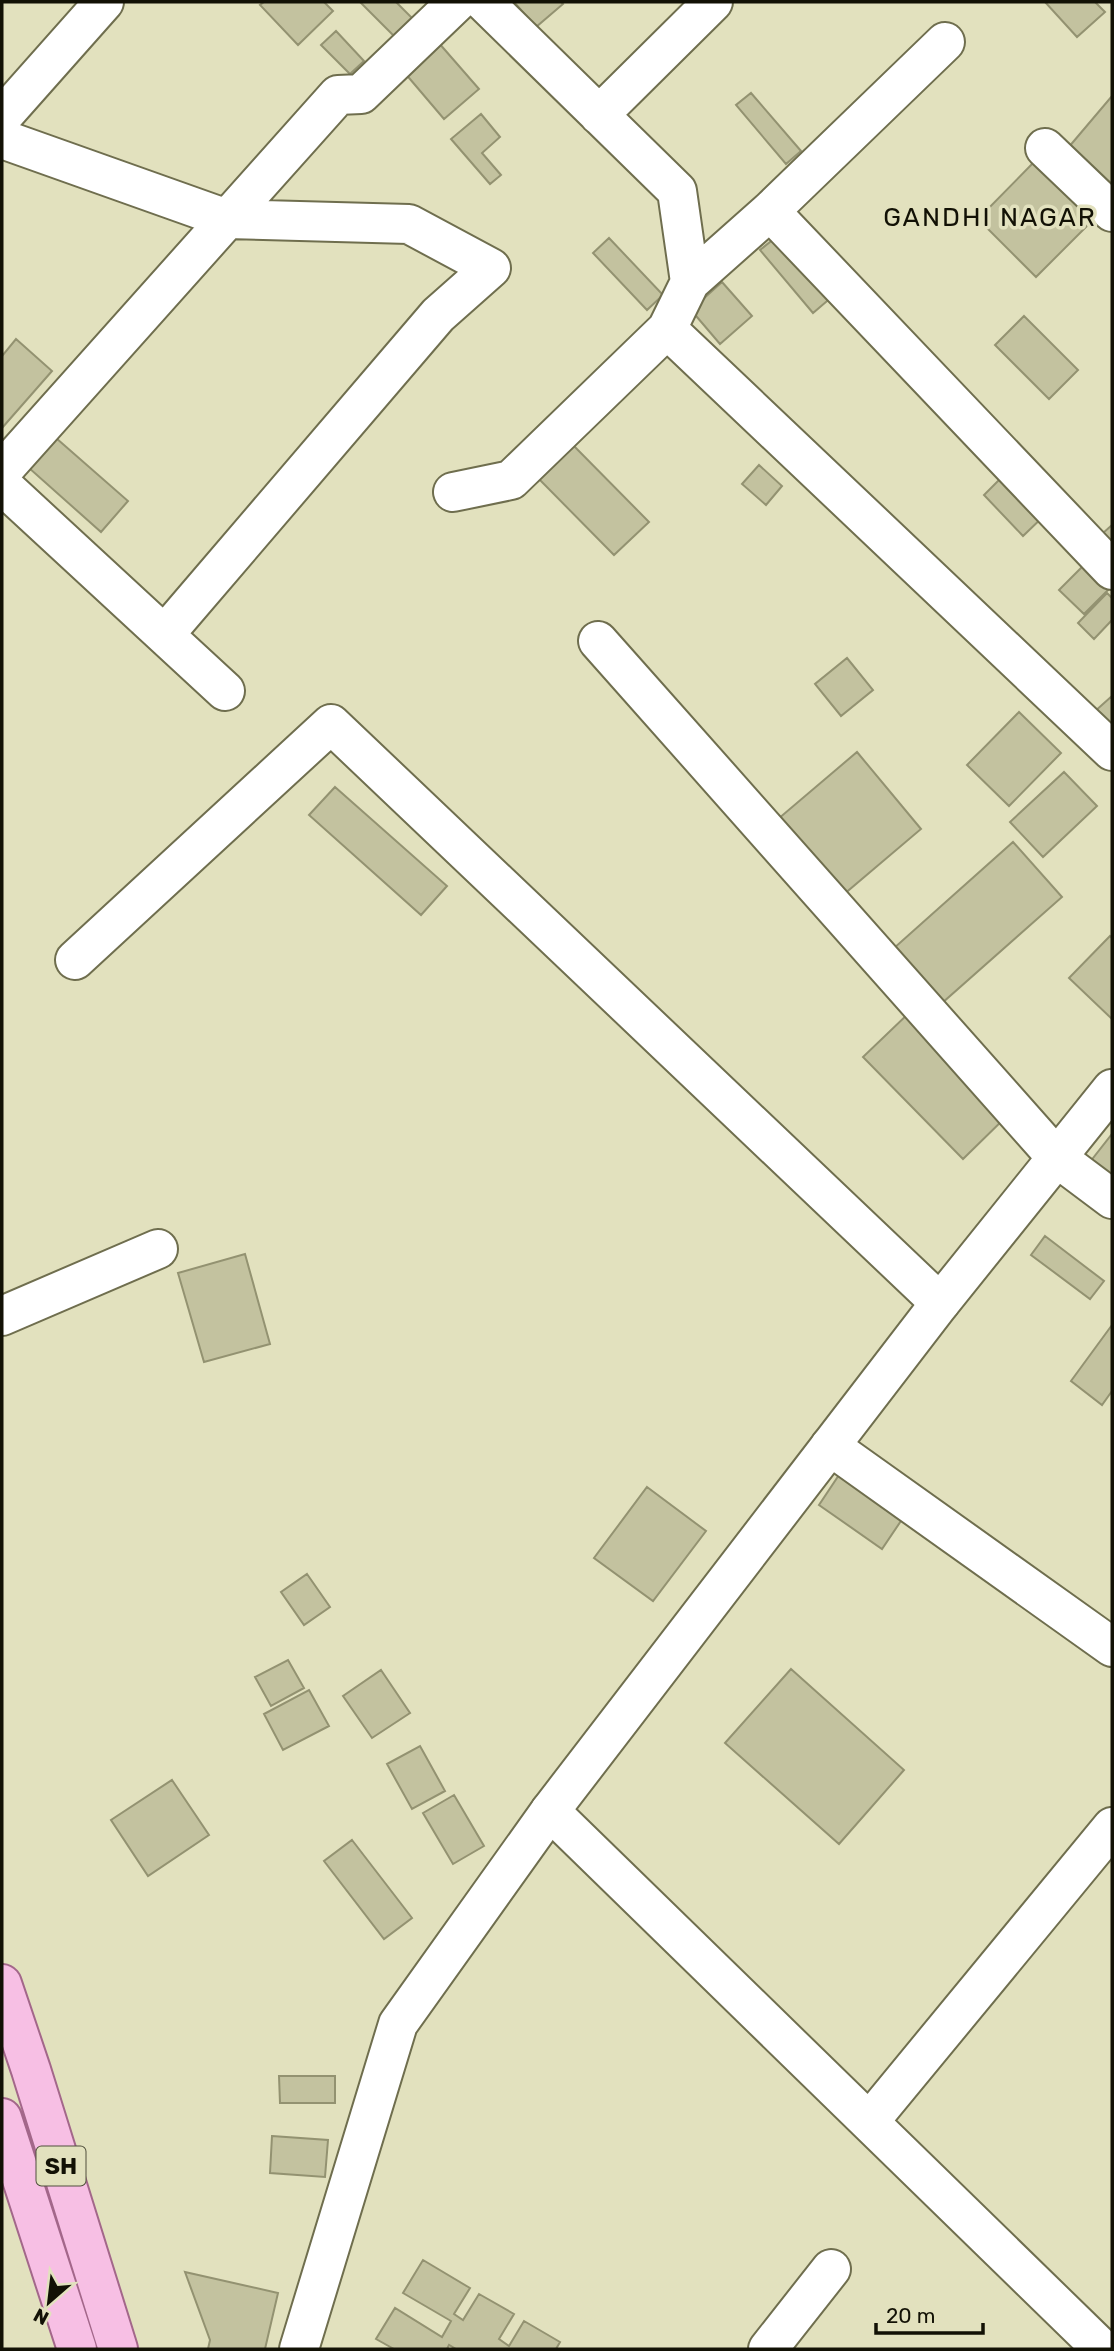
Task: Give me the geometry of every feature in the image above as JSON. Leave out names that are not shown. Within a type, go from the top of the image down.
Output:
[{"type":"main road","name":"SH","points":[[2,1984],[118,2349]]},
{"type":"main road","name":"SH","points":[[2,2118],[77,2349]]},
{"type":"street","points":[[2,117],[104,2]]},
{"type":"street","points":[[2,471],[338,95],[361,94],[457,2]]},
{"type":"street","points":[[484,2],[677,191],[690,282]]},
{"type":"street","points":[[599,115],[713,2]]},
{"type":"street","points":[[453,492],[511,480],[667,329],[690,282],[770,211],[944,42]]},
{"type":"street","points":[[2,139],[227,219],[410,224],[491,268],[438,315],[165,634]]},
{"type":"street","points":[[1045,148],[1112,212]]},
{"type":"street","points":[[770,211],[1112,570]]},
{"type":"street","points":[[667,329],[1112,751]]},
{"type":"street","points":[[2,485],[225,691]]},
{"type":"street","points":[[598,641],[1056,1157],[1112,1199]]},
{"type":"street","points":[[75,960],[331,724],[940,1303]]},
{"type":"street","points":[[299,2349],[398,2024],[550,1811],[940,1303],[1112,1089]]},
{"type":"street","points":[[2,1316],[158,1249]]},
{"type":"street","points":[[830,1446],[1112,1647]]},
{"type":"street","points":[[550,1811],[1102,2349]]},
{"type":"street","points":[[869,2122],[1112,1827]]},
{"type":"street","points":[[768,2349],[831,2269]]},
{"type":"building","points":[[264,2],[324,2],[333,11],[298,45],[260,5]]},
{"type":"building","points":[[360,2],[396,2],[414,20],[396,38]]},
{"type":"building","points":[[514,2],[561,2],[563,4],[536,27]]},
{"type":"building","points":[[1045,2],[1095,2],[1105,12],[1077,37]]},
{"type":"building","points":[[336,31],[364,61],[350,74],[321,45]]},
{"type":"building","points":[[438,42],[479,89],[444,119],[404,72]]},
{"type":"building","points":[[751,93],[801,151],[786,164],[736,105]]},
{"type":"building","points":[[1112,96],[1112,185],[1068,148]]},
{"type":"building","points":[[481,114],[500,137],[482,153],[501,175],[490,184],[451,139]]},
{"type":"building","points":[[1036,160],[1095,218],[1036,277],[978,219]]},
{"type":"building","points":[[780,234],[833,296],[813,313],[760,250]]},
{"type":"building","points":[[609,238],[663,295],[647,310],[593,253]]},
{"type":"building","points":[[722,282],[752,316],[720,344],[691,310]]},
{"type":"building","points":[[1024,316],[1078,370],[1049,399],[995,345]]},
{"type":"building","points":[[16,339],[52,371],[2,428],[2,356]]},
{"type":"building","points":[[56,438],[128,501],[101,532],[29,468]]},
{"type":"building","points":[[570,442],[649,522],[614,555],[536,476]]},
{"type":"building","points":[[759,465],[782,486],[766,505],[742,484]]},
{"type":"building","points":[[1008,471],[1048,512],[1023,536],[984,495]]},
{"type":"building","points":[[1112,525],[1112,543],[1103,533]]},
{"type":"building","points":[[1087,562],[1112,586],[1084,614],[1059,590]]},
{"type":"building","points":[[1107,593],[1112,598],[1112,620],[1094,639],[1078,623]]},
{"type":"building","points":[[847,658],[873,690],[841,716],[815,684]]},
{"type":"building","points":[[1112,696],[1112,732],[1094,712]]},
{"type":"building","points":[[1019,712],[1061,753],[1009,806],[967,765]]},
{"type":"building","points":[[857,752],[921,829],[843,895],[778,819]]},
{"type":"building","points":[[1064,772],[1097,806],[1043,857],[1010,822]]},
{"type":"building","points":[[335,787],[447,886],[421,915],[309,815]]},
{"type":"building","points":[[1013,842],[1062,897],[933,1011],[884,957]]},
{"type":"building","points":[[1110,936],[1112,938],[1112,1019],[1069,978]]},
{"type":"building","points":[[911,1011],[1010,1113],[963,1159],[863,1057]]},
{"type":"building","points":[[1112,1134],[1112,1188],[1086,1167]]},
{"type":"building","points":[[1045,1236],[1104,1281],[1090,1299],[1031,1255]]},
{"type":"building","points":[[245,1254],[270,1344],[204,1362],[178,1273]]},
{"type":"building","points":[[1112,1325],[1112,1391],[1102,1405],[1071,1381]]},
{"type":"building","points":[[843,1469],[907,1512],[882,1549],[819,1505]]},
{"type":"building","points":[[647,1487],[706,1531],[653,1601],[594,1558]]},
{"type":"building","points":[[307,1574],[330,1607],[304,1625],[281,1592]]},
{"type":"building","points":[[288,1660],[304,1688],[271,1706],[255,1677]]},
{"type":"building","points":[[791,1669],[904,1770],[839,1844],[725,1743]]},
{"type":"building","points":[[381,1670],[410,1713],[372,1738],[343,1696]]},
{"type":"building","points":[[309,1690],[329,1726],[283,1750],[264,1714]]},
{"type":"building","points":[[420,1746],[445,1791],[412,1809],[387,1764]]},
{"type":"building","points":[[172,1780],[209,1835],[148,1876],[111,1820]]},
{"type":"building","points":[[454,1795],[484,1846],[453,1864],[423,1813]]},
{"type":"building","points":[[352,1840],[412,1918],[384,1939],[324,1861]]},
{"type":"building","points":[[279,2076],[335,2076],[335,2103],[280,2103]]},
{"type":"building","points":[[272,2136],[328,2140],[325,2177],[270,2173]]},
{"type":"building","points":[[423,2260],[470,2288],[454,2314],[463,2320],[479,2294],[514,2314],[499,2339],[509,2346],[524,2321],[560,2342],[556,2349],[456,2349],[449,2345],[447,2349],[394,2349],[376,2339],[395,2308],[442,2337],[451,2321],[403,2293]]},
{"type":"building","points":[[185,2272],[278,2293],[265,2349],[208,2349],[210,2340]]},
{"type":"district","name":"GANDHI NAGAR","points":[[990,217]]}]
